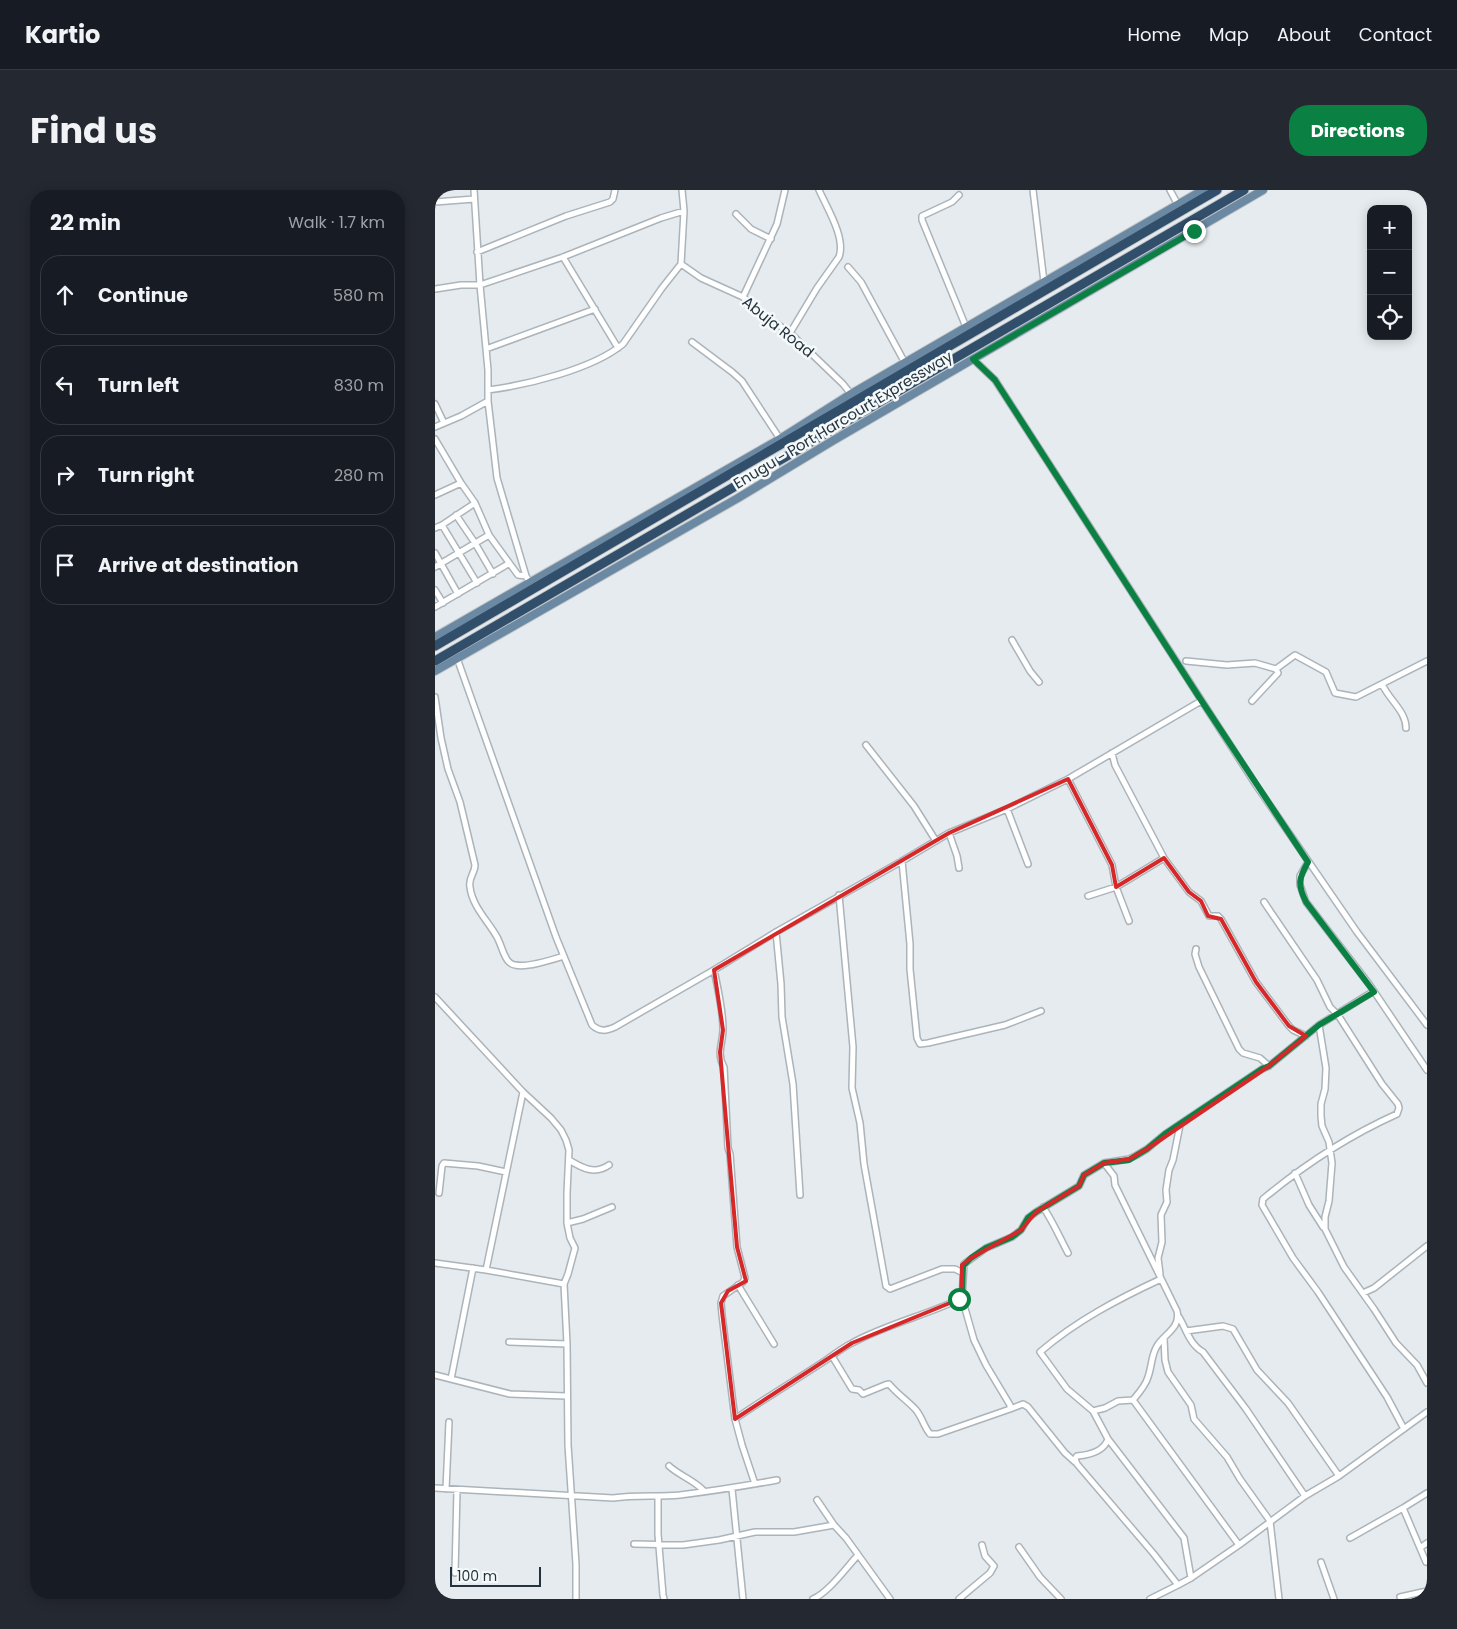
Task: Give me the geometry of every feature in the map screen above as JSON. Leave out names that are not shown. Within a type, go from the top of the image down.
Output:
[{"type":"highway","name":"Enugu - Port Harcourt Expressway","points":[[435,646],[1217,190]]},
{"type":"highway","name":"Enugu - Port Harcourt Expressway","points":[[435,661],[1245,190]]},
{"type":"main road","name":"Enugu - Port Harcourt Expressway","points":[[435,637],[528,579],[780,439],[851,394],[1203,190]]},
{"type":"main road","name":"Enugu - Port Harcourt Expressway","points":[[435,671],[739,498],[842,435],[1263,190]]},
{"type":"street","points":[[475,190],[479,285],[486,349],[488,401],[497,478],[528,579]]},
{"type":"street","points":[[477,252],[566,216],[610,202],[613,199],[615,190]]},
{"type":"street","points":[[488,390],[505,388],[558,375],[600,358],[623,344],[681,264],[685,212],[683,190]]},
{"type":"street","points":[[743,297],[777,224],[785,190]]},
{"type":"street","points":[[790,333],[841,252],[840,236],[819,190]]},
{"type":"street","points":[[1033,190],[1044,282]]},
{"type":"street","points":[[1170,190],[1178,205]]},
{"type":"street","points":[[959,195],[952,202],[922,216],[922,220],[966,327]]},
{"type":"street","points":[[435,202],[474,199]]},
{"type":"street","points":[[435,289],[461,285],[479,285],[563,257],[661,218],[685,212]]},
{"type":"street","points":[[736,214],[751,229],[771,239]]},
{"type":"street","points":[[563,257],[618,348]]},
{"type":"street","name":"Abuja Road","points":[[681,264],[701,278],[743,297],[790,333],[851,394]]},
{"type":"street","points":[[848,267],[861,282],[905,363]]},
{"type":"street","points":[[486,349],[595,309]]},
{"type":"street","points":[[693,342],[742,381],[780,439]]},
{"type":"street","points":[[973,359],[995,380],[1201,700],[1308,862],[1357,932],[1427,1025]]},
{"type":"street","points":[[435,427],[461,416],[488,401]]},
{"type":"street","points":[[435,404],[444,423]]},
{"type":"street","points":[[435,439],[461,484],[475,503],[489,535],[508,564],[518,576],[528,579]]},
{"type":"street","points":[[435,495],[461,484]]},
{"type":"street","points":[[435,528],[475,503]]},
{"type":"street","points":[[456,515],[493,574]]},
{"type":"street","points":[[442,525],[477,584]]},
{"type":"street","points":[[435,567],[489,535]]},
{"type":"street","points":[[435,553],[458,594]]},
{"type":"street","points":[[435,607],[508,564]]},
{"type":"street","points":[[435,590],[443,603]]},
{"type":"street","points":[[1012,640],[1030,671],[1039,682]]},
{"type":"street","points":[[1277,669],[1295,656],[1326,672],[1335,692],[1356,698],[1427,661]]},
{"type":"street","points":[[457,658],[564,956],[592,1026],[603,1031],[715,970],[839,895],[902,862],[949,833],[1007,809],[1068,779],[1201,700]]},
{"type":"street","points":[[1186,661],[1227,665],[1255,663],[1277,669]]},
{"type":"street","points":[[1252,701],[1278,673],[1277,669]]},
{"type":"street","points":[[1382,684],[1385,692],[1404,716],[1406,728]]},
{"type":"street","points":[[435,697],[448,769],[460,802],[475,865],[469,884],[474,902],[511,964],[528,964],[564,956]]},
{"type":"street","points":[[866,745],[913,806],[936,841]]},
{"type":"street","points":[[1112,753],[1115,765],[1164,858],[1189,892],[1201,900],[1209,916],[1218,916],[1223,922],[1256,982],[1289,1026],[1306,1036]]},
{"type":"street","points":[[1068,779],[1112,865],[1116,887],[1129,921]]},
{"type":"street","points":[[1007,809],[1028,864]]},
{"type":"street","points":[[949,833],[959,868]]},
{"type":"street","points":[[1088,896],[1116,887],[1164,858]]},
{"type":"street","points":[[902,862],[918,1042],[920,1044],[928,1043],[1005,1025],[1041,1011]]},
{"type":"street","points":[[1308,862],[1300,876],[1299,885],[1306,902],[1374,992],[1427,1070]]},
{"type":"street","points":[[839,895],[853,1047],[853,1088],[860,1123],[864,1164],[886,1286],[889,1289],[937,1270],[950,1268],[963,1274]]},
{"type":"street","points":[[1264,902],[1317,980],[1327,1002],[1399,1108],[1397,1114],[1365,1129],[1295,1173],[1263,1199],[1262,1205],[1289,1251],[1387,1397],[1404,1429]]},
{"type":"street","points":[[776,932],[782,1017],[793,1084],[800,1195]]},
{"type":"street","points":[[1196,949],[1195,954],[1199,967],[1239,1049],[1247,1055],[1259,1058],[1269,1066]]},
{"type":"street","points":[[715,970],[723,1030],[720,1052],[721,1063],[724,1068],[728,1148],[737,1247],[745,1278],[743,1282],[723,1296],[721,1303],[735,1419],[741,1445],[755,1484]]},
{"type":"street","points":[[955,1269],[986,1248],[1012,1237],[1021,1230],[1028,1218],[1079,1186],[1084,1175],[1104,1163],[1129,1160],[1147,1149],[1165,1134],[1269,1066],[1319,1025],[1374,992]]},
{"type":"street","points":[[435,997],[523,1092],[551,1118],[561,1130],[567,1145],[569,1160],[567,1223],[570,1238],[575,1248],[564,1284],[567,1344],[566,1396],[578,1598]]},
{"type":"street","points":[[1319,1025],[1326,1068],[1321,1116],[1322,1126],[1328,1140],[1332,1165],[1325,1229]]},
{"type":"street","points":[[486,1270],[523,1092]]},
{"type":"street","points":[[1161,1279],[1158,1258],[1162,1242],[1161,1215],[1167,1202],[1166,1190],[1169,1170],[1173,1160],[1180,1125]]},
{"type":"street","points":[[569,1160],[594,1171],[609,1165]]},
{"type":"street","points":[[439,1193],[444,1163],[478,1166],[506,1172]]},
{"type":"street","points":[[1104,1163],[1114,1176],[1115,1185],[1193,1344],[1203,1352],[1246,1409],[1305,1496]]},
{"type":"street","points":[[1295,1173],[1309,1205],[1325,1229],[1344,1267],[1396,1343],[1417,1365],[1427,1383]]},
{"type":"street","points":[[567,1223],[583,1219],[612,1207]]},
{"type":"street","points":[[1043,1207],[1068,1253]]},
{"type":"street","points":[[1363,1293],[1374,1288],[1427,1246]]},
{"type":"street","points":[[435,1263],[564,1284]]},
{"type":"street","points":[[964,1264],[962,1298],[974,1340],[986,1365],[1010,1405],[1010,1409]]},
{"type":"street","points":[[451,1379],[473,1268]]},
{"type":"street","points":[[1161,1279],[1090,1315],[1041,1352],[1067,1389],[1093,1411],[1108,1439],[1184,1538],[1191,1578]]},
{"type":"street","points":[[738,1285],[774,1344]]},
{"type":"street","points":[[735,1419],[852,1343],[897,1322],[954,1303],[962,1298]]},
{"type":"street","points":[[1133,1400],[1149,1375],[1152,1355],[1159,1343],[1175,1326],[1179,1316]]},
{"type":"street","points":[[1186,1331],[1223,1326],[1233,1329],[1257,1370],[1287,1403],[1339,1476]]},
{"type":"street","points":[[1164,1338],[1165,1360],[1168,1372],[1191,1405],[1194,1419],[1227,1457],[1270,1521],[1279,1599]]},
{"type":"street","points":[[509,1342],[567,1344]]},
{"type":"street","points":[[832,1356],[852,1389],[859,1390],[863,1394],[889,1384],[899,1396],[917,1411],[926,1430],[930,1434],[937,1434],[1023,1404],[1028,1407],[1065,1454],[1077,1464],[1178,1585]]},
{"type":"street","points":[[435,1376],[510,1394],[566,1396]]},
{"type":"street","points":[[1093,1411],[1105,1408],[1118,1400],[1133,1400]]},
{"type":"street","points":[[1133,1400],[1239,1545]]},
{"type":"street","points":[[1150,1599],[1191,1578],[1305,1496],[1339,1476],[1427,1412]]},
{"type":"street","points":[[446,1489],[449,1422]]},
{"type":"street","points":[[1077,1464],[1075,1457],[1100,1450],[1106,1445],[1108,1439]]},
{"type":"street","points":[[669,1466],[704,1491]]},
{"type":"street","points":[[435,1488],[613,1498],[732,1489],[777,1480]]},
{"type":"street","points":[[732,1489],[743,1599]]},
{"type":"street","points":[[455,1572],[457,1490]]},
{"type":"street","points":[[1350,1538],[1427,1493]]},
{"type":"street","points":[[658,1496],[664,1599]]},
{"type":"street","points":[[817,1500],[890,1599]]},
{"type":"street","points":[[1403,1508],[1426,1562]]},
{"type":"street","points":[[634,1544],[683,1545],[737,1537],[755,1532],[794,1532],[835,1525]]},
{"type":"street","points":[[1419,1548],[1427,1543]]},
{"type":"street","points":[[959,1599],[990,1573],[994,1566],[985,1556],[982,1545]]},
{"type":"street","points":[[1019,1547],[1040,1577],[1061,1599]]},
{"type":"street","points":[[813,1599],[818,1597],[838,1578],[858,1555]]},
{"type":"street","points":[[1321,1562],[1334,1599]]},
{"type":"street","points":[[1401,1598],[1427,1591]]},
{"type":"highlighted area","points":[[1068,779],[1112,865],[1116,887],[1164,858],[1189,892],[1201,901],[1208,916],[1221,919],[1256,982],[1289,1026],[1306,1036],[1269,1066],[1147,1149],[1129,1159],[1104,1163],[1084,1175],[1079,1186],[1036,1212],[1021,1230],[971,1258],[962,1265],[962,1298],[852,1343],[735,1419],[721,1303],[728,1291],[746,1281],[737,1247],[720,1052],[723,1030],[714,970],[949,833]]},
{"type":"route","points":[[959,1299],[962,1298],[962,1269],[964,1264],[971,1258],[986,1248],[1012,1237],[1021,1230],[1028,1218],[1079,1186],[1084,1175],[1104,1163],[1129,1160],[1147,1149],[1165,1134],[1269,1066],[1319,1025],[1374,992],[1315,916],[1301,893],[1299,885],[1300,876],[1308,862],[1256,785],[995,380],[973,359],[1194,231]]}]
